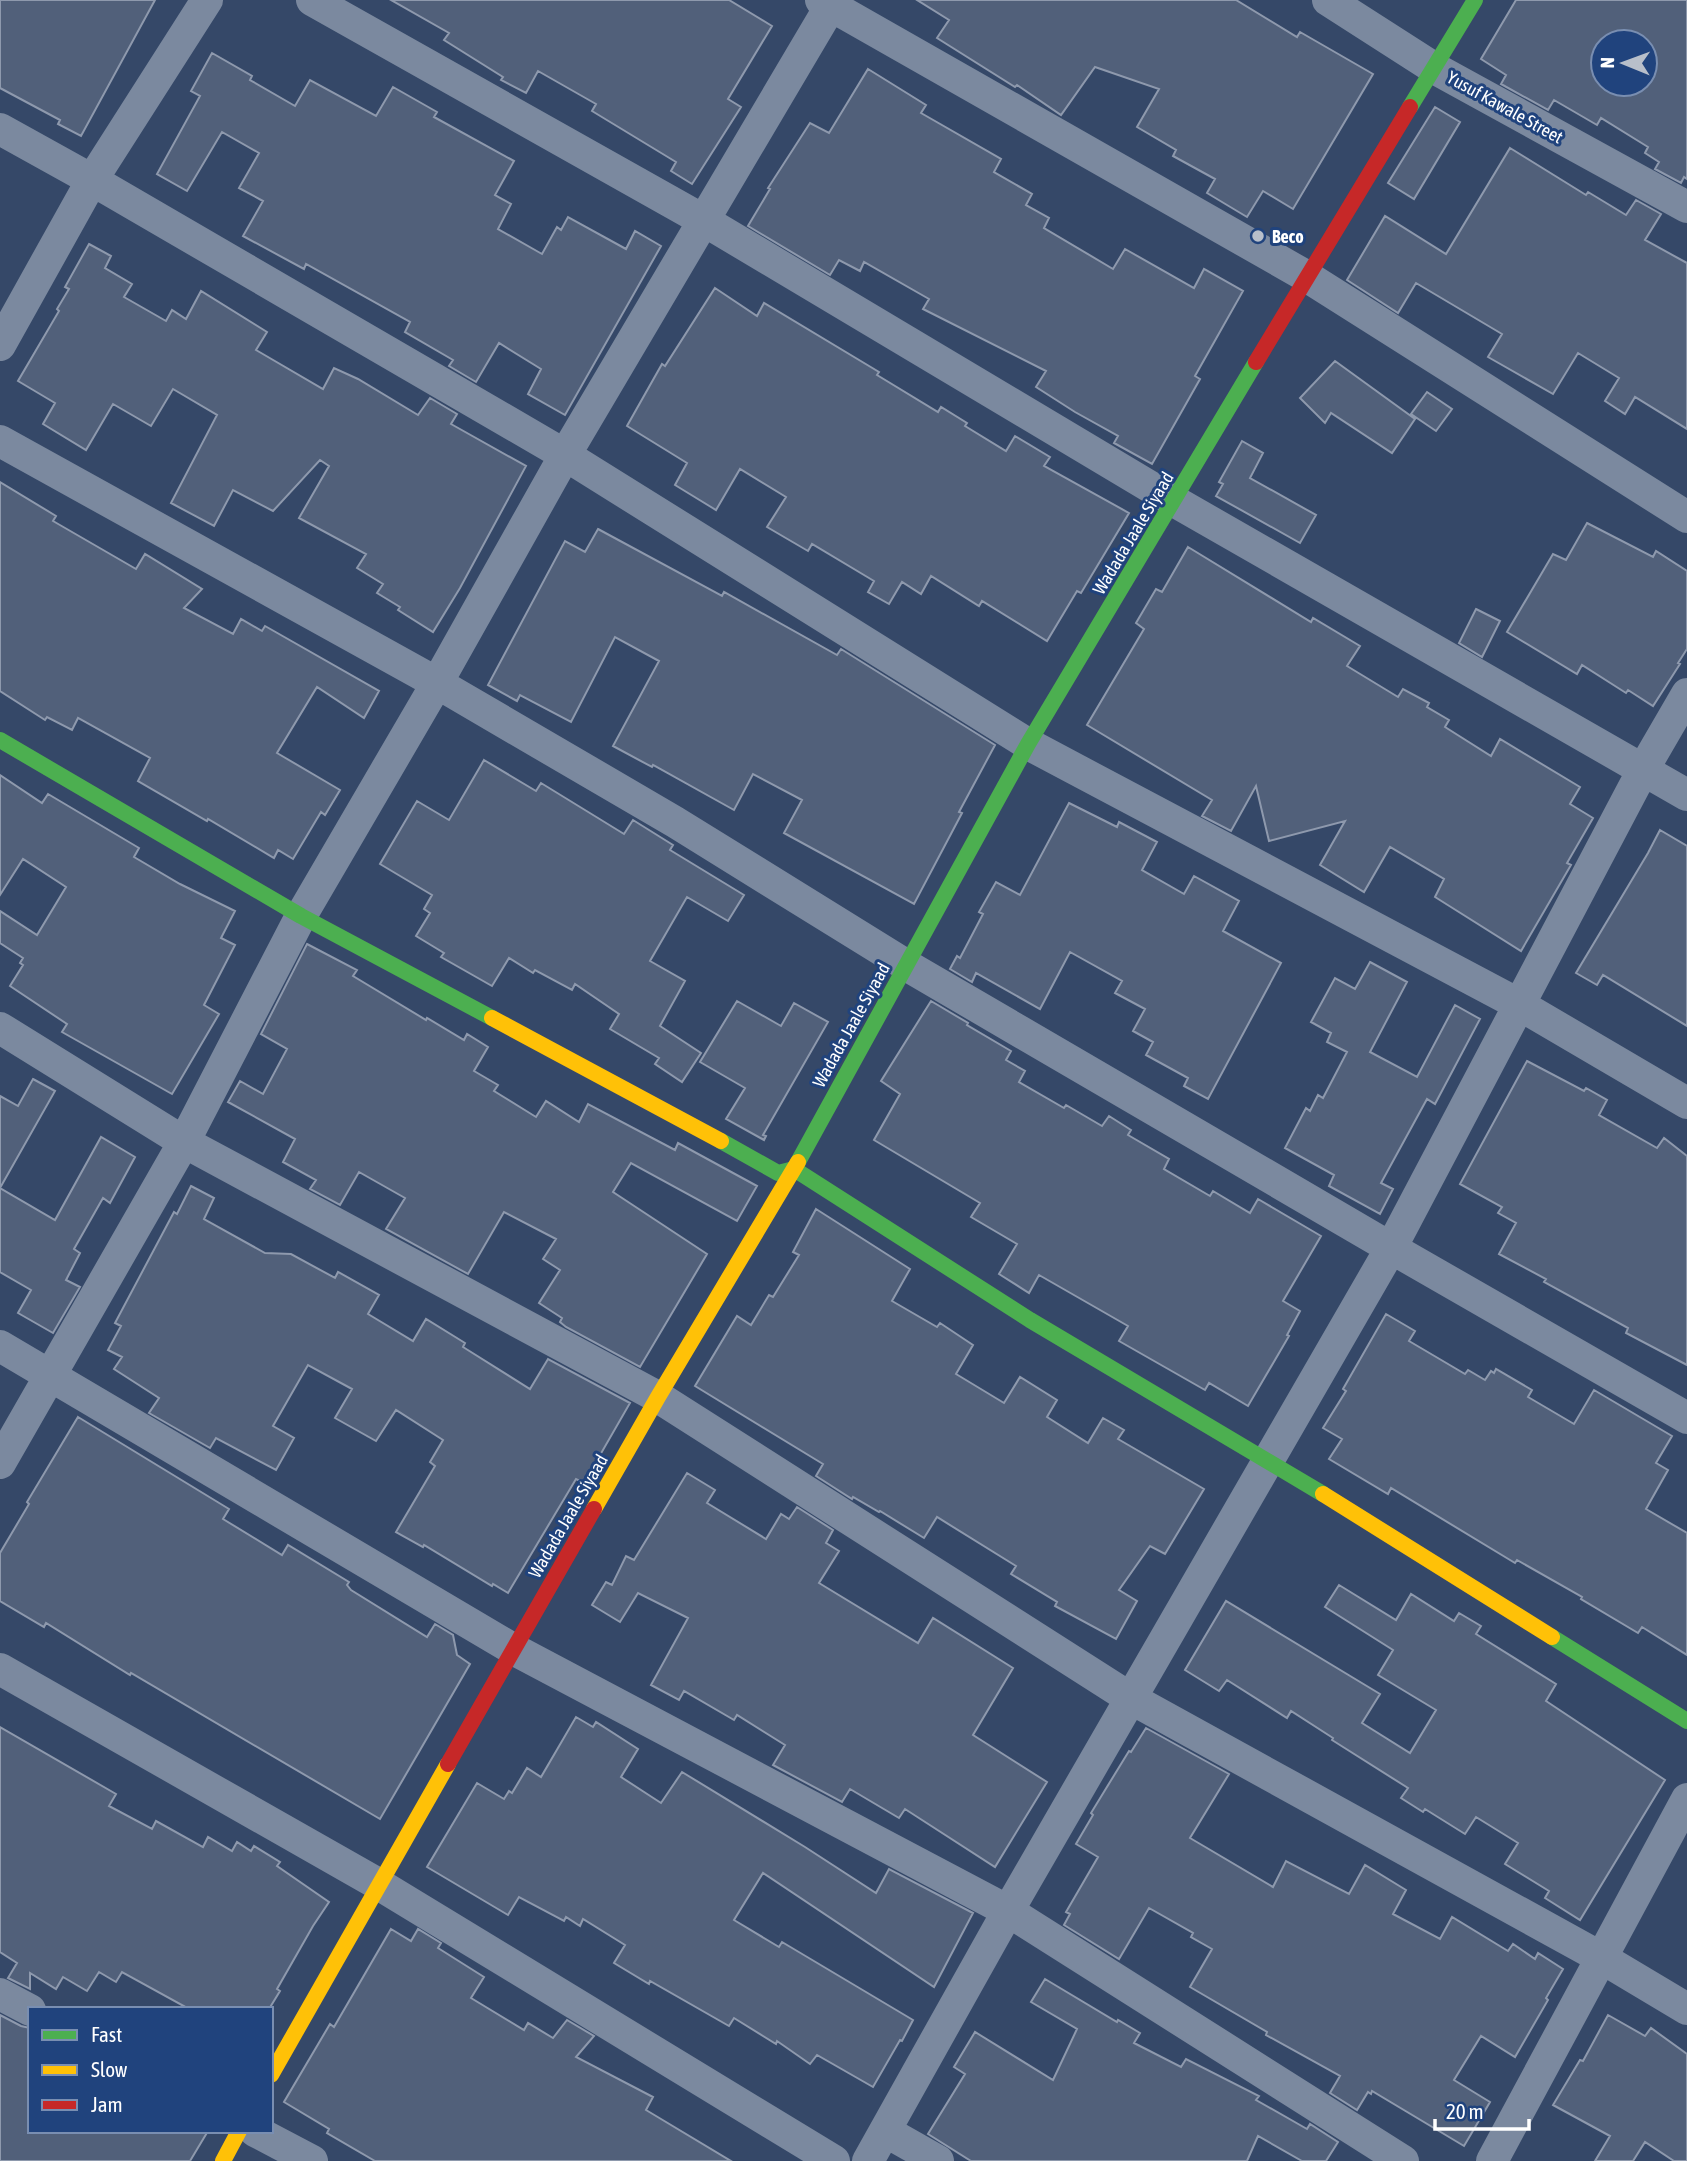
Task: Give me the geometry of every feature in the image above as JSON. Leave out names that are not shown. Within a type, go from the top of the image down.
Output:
[{"type":"main road","name":"Wadada Jaale Siyaad","points":[[273,2072],[658,1397],[793,1169],[1028,744],[1306,276],[1475,0]]},
{"type":"main road","points":[[0,740],[301,916],[778,1173],[793,1169],[1030,1320],[1268,1460],[1687,1721]]},
{"type":"main road","points":[[223,2161],[238,2133]]},
{"type":"street","points":[[0,345],[92,180],[207,0]]},
{"type":"street","points":[[312,0],[703,220],[1174,501],[1687,794]]},
{"type":"street","name":"Yusuf Kawale Street","points":[[1328,0],[1434,68],[1687,207]]},
{"type":"street","points":[[0,1462],[184,1142],[301,916],[829,2],[1306,276],[1687,517]]},
{"type":"street","points":[[0,129],[565,455],[1028,744],[1520,1005],[1687,1103]]},
{"type":"street","points":[[0,441],[437,683],[674,822],[906,965],[1687,1418]]},
{"type":"street","points":[[868,2161],[1130,1698],[1391,1248],[1644,768],[1687,694]]},
{"type":"street","points":[[0,1028],[184,1142],[658,1397],[1130,1698],[1600,1956],[1687,2009]]},
{"type":"street","points":[[0,1346],[513,1649],[1008,1911],[1403,2161]]},
{"type":"street","points":[[0,1669],[380,1885],[834,2161]]},
{"type":"street","points":[[1492,2161],[1600,1956],[1687,1799]]},
{"type":"street","points":[[0,1994],[28,2009]]},
{"type":"street","points":[[885,2131],[938,2161]]},
{"type":"street","points":[[260,2133],[312,2161]]},
{"type":"building","points":[[0,0],[155,0],[81,136],[58,124],[60,120],[0,88]]},
{"type":"building","points":[[391,0],[729,0],[772,26],[728,99],[741,107],[692,184],[671,171],[676,162],[592,111],[596,104],[538,71],[526,93],[501,80],[503,77],[444,40],[449,33]]},
{"type":"building","points":[[917,0],[1236,0],[1297,37],[1300,32],[1373,74],[1293,209],[1263,191],[1247,217],[1207,193],[1215,179],[1173,156],[1176,150],[1137,127],[1159,89],[1095,67],[1061,115],[1017,85],[1015,87],[937,38],[949,20]]},
{"type":"building","points":[[1516,0],[1687,0],[1687,179],[1684,177],[1681,183],[1655,169],[1659,162],[1645,153],[1648,147],[1601,118],[1597,125],[1554,100],[1548,110],[1501,84],[1506,75],[1481,59]]},
{"type":"building","points":[[212,53],[252,76],[250,80],[295,106],[310,80],[376,116],[393,87],[437,112],[434,117],[514,161],[495,195],[511,204],[498,229],[542,254],[557,227],[561,230],[568,217],[626,249],[635,231],[661,246],[565,415],[528,394],[541,369],[499,343],[476,382],[449,366],[453,360],[405,332],[410,322],[306,264],[304,269],[243,236],[263,201],[239,188],[259,153],[222,132],[187,191],[157,174],[200,96],[191,91]]},
{"type":"building","points":[[868,69],[926,105],[921,113],[1001,159],[994,172],[1032,194],[1026,205],[1049,218],[1044,228],[1113,269],[1125,249],[1194,288],[1204,269],[1243,291],[1195,376],[1200,379],[1152,464],[1114,443],[1118,436],[1036,387],[1046,371],[923,309],[929,299],[864,262],[860,271],[839,260],[830,275],[748,226],[770,189],[768,188],[810,123],[829,133]]},
{"type":"building","points":[[1435,107],[1460,122],[1414,199],[1388,183]]},
{"type":"building","points":[[1510,148],[1586,195],[1588,192],[1626,215],[1636,200],[1661,214],[1645,240],[1687,263],[1687,429],[1635,397],[1625,414],[1605,401],[1619,378],[1578,353],[1553,394],[1488,357],[1502,334],[1416,283],[1398,313],[1347,280],[1385,216],[1446,254]]},
{"type":"building","points":[[89,244],[111,256],[105,268],[132,284],[124,297],[166,321],[172,310],[186,319],[201,291],[267,332],[256,350],[323,389],[334,368],[358,379],[418,415],[430,398],[457,414],[451,424],[526,466],[433,632],[377,593],[383,584],[357,568],[366,554],[299,518],[329,466],[320,460],[273,511],[233,490],[214,526],[171,503],[217,415],[173,389],[151,426],[113,404],[86,450],[43,424],[55,403],[18,381],[59,311],[57,309],[69,289],[65,287]]},
{"type":"building","points":[[715,288],[757,316],[764,303],[879,372],[877,375],[938,412],[941,407],[967,423],[965,426],[1006,451],[1015,436],[1050,457],[1044,466],[1129,513],[1081,593],[1077,591],[1047,641],[982,601],[979,606],[931,576],[921,594],[902,582],[889,604],[868,592],[874,581],[812,544],[808,551],[767,527],[786,497],[740,469],[716,510],[675,485],[687,463],[627,426],[662,364],[665,366]]},
{"type":"building","points":[[1335,361],[1415,419],[1392,453],[1331,413],[1325,423],[1300,398]]},
{"type":"building","points":[[1427,392],[1452,409],[1436,431],[1411,414]]},
{"type":"building","points":[[1242,441],[1263,453],[1250,478],[1316,515],[1300,543],[1216,496],[1223,484],[1219,482]]},
{"type":"building","points":[[0,482],[56,516],[53,521],[136,569],[145,554],[202,589],[184,608],[233,634],[241,619],[262,631],[265,626],[379,691],[364,718],[317,687],[277,753],[340,790],[325,815],[321,812],[293,859],[278,850],[274,858],[138,781],[150,758],[78,718],[72,730],[47,717],[45,720],[0,691]]},
{"type":"building","points":[[1587,523],[1653,557],[1656,551],[1687,571],[1687,649],[1653,706],[1628,690],[1626,693],[1582,665],[1577,674],[1507,632],[1553,554],[1566,560]]},
{"type":"building","points":[[598,529],[722,596],[724,592],[837,655],[841,649],[995,745],[914,904],[784,833],[802,800],[753,774],[734,810],[613,746],[659,661],[615,637],[571,722],[520,695],[517,701],[488,685],[565,541],[585,552]]},
{"type":"building","points":[[1188,547],[1311,622],[1313,618],[1360,646],[1347,666],[1398,697],[1403,689],[1429,703],[1427,707],[1449,720],[1445,727],[1491,756],[1500,739],[1580,787],[1570,804],[1593,818],[1567,863],[1571,865],[1521,951],[1435,897],[1444,879],[1390,847],[1364,892],[1320,865],[1345,821],[1269,841],[1256,786],[1231,831],[1202,816],[1212,800],[1087,725],[1144,629],[1136,623],[1156,589],[1162,592]]},
{"type":"building","points":[[1476,609],[1500,621],[1482,657],[1459,643]]},
{"type":"building","points":[[484,760],[536,791],[541,783],[624,834],[633,820],[673,845],[670,850],[744,895],[728,921],[687,897],[650,961],[685,981],[660,1026],[701,1053],[682,1082],[655,1064],[659,1058],[610,1029],[619,1014],[575,984],[572,990],[535,970],[533,973],[509,958],[492,986],[441,957],[444,953],[416,936],[430,913],[424,909],[432,895],[380,864],[417,801],[449,820]]},
{"type":"building","points":[[0,775],[42,803],[48,794],[139,848],[134,857],[180,884],[235,911],[221,938],[235,945],[204,1005],[219,1014],[172,1094],[62,1032],[67,1024],[10,986],[23,965],[20,963],[23,958],[0,943],[0,911],[37,935],[66,887],[23,859],[0,895]]},
{"type":"building","points":[[1069,803],[1117,827],[1119,822],[1157,842],[1142,870],[1184,894],[1194,876],[1239,901],[1223,931],[1281,963],[1208,1099],[1184,1086],[1188,1078],[1146,1055],[1153,1042],[1133,1031],[1145,1009],[1115,993],[1122,981],[1070,952],[1040,1009],[976,973],[972,982],[950,969],[957,956],[960,958],[983,914],[979,912],[996,882],[1020,895]]},
{"type":"building","points":[[1660,830],[1687,846],[1687,1026],[1603,975],[1597,985],[1576,973]]},
{"type":"building","points":[[307,944],[357,970],[353,976],[426,1020],[427,1018],[464,1040],[467,1034],[488,1047],[474,1071],[498,1085],[494,1091],[536,1117],[546,1101],[579,1122],[588,1104],[675,1150],[678,1143],[757,1186],[737,1221],[631,1163],[613,1192],[707,1254],[640,1367],[566,1327],[560,1322],[562,1318],[539,1303],[560,1270],[543,1259],[556,1239],[504,1212],[468,1274],[386,1229],[405,1198],[359,1172],[340,1205],[310,1189],[316,1180],[283,1162],[295,1139],[228,1102],[240,1081],[263,1094],[287,1049],[261,1034]]},
{"type":"building","points":[[1370,962],[1407,982],[1370,1052],[1417,1077],[1455,1005],[1480,1019],[1435,1104],[1427,1099],[1381,1183],[1393,1189],[1380,1214],[1329,1186],[1334,1175],[1285,1148],[1306,1108],[1310,1111],[1318,1095],[1323,1098],[1347,1052],[1327,1042],[1331,1033],[1311,1022],[1335,978],[1355,989]]},
{"type":"building","points":[[737,1001],[781,1026],[794,1003],[828,1022],[763,1135],[766,1136],[764,1140],[726,1119],[745,1088],[700,1062]]},
{"type":"building","points":[[931,1001],[1011,1051],[1006,1060],[1025,1071],[1019,1082],[1102,1126],[1109,1116],[1131,1130],[1128,1135],[1169,1159],[1164,1169],[1210,1196],[1213,1191],[1250,1213],[1258,1199],[1321,1236],[1283,1301],[1300,1311],[1287,1335],[1289,1336],[1248,1406],[1209,1383],[1205,1390],[1119,1341],[1128,1326],[1039,1275],[1029,1293],[999,1274],[1017,1244],[971,1217],[980,1203],[874,1140],[900,1094],[881,1081]]},
{"type":"building","points":[[1527,1061],[1607,1100],[1599,1115],[1657,1148],[1664,1138],[1687,1156],[1687,1365],[1626,1333],[1628,1328],[1499,1254],[1516,1223],[1498,1213],[1502,1207],[1460,1184]]},
{"type":"building","points":[[33,1079],[55,1091],[0,1188],[0,1096],[18,1106]]},
{"type":"building","points":[[101,1137],[135,1157],[110,1203],[103,1198],[74,1249],[80,1253],[66,1280],[80,1287],[53,1333],[18,1313],[31,1290],[0,1272],[0,1188],[55,1220]]},
{"type":"building","points":[[191,1186],[214,1198],[204,1219],[265,1253],[291,1254],[335,1278],[338,1272],[379,1295],[368,1314],[413,1341],[426,1319],[465,1343],[463,1347],[530,1389],[548,1359],[630,1403],[584,1483],[576,1479],[508,1593],[396,1532],[435,1466],[430,1462],[443,1440],[396,1410],[376,1441],[335,1418],[352,1389],[308,1365],[273,1426],[294,1438],[276,1470],[216,1438],[210,1448],[149,1413],[159,1398],[114,1369],[122,1357],[108,1350],[121,1326],[115,1323],[174,1212],[177,1214]]},
{"type":"building","points":[[816,1209],[910,1269],[892,1301],[937,1327],[940,1323],[973,1345],[956,1374],[1004,1403],[1020,1377],[1057,1400],[1047,1417],[1088,1443],[1103,1418],[1124,1430],[1118,1439],[1204,1489],[1165,1554],[1150,1546],[1119,1590],[1137,1601],[1116,1639],[1055,1606],[1057,1602],[1011,1574],[1016,1566],[937,1517],[924,1538],[880,1511],[853,1497],[852,1499],[816,1476],[823,1464],[695,1386],[737,1316],[751,1325],[769,1295],[773,1297],[799,1255],[793,1252]]},
{"type":"building","points":[[1386,1314],[1415,1331],[1409,1341],[1465,1374],[1468,1370],[1485,1380],[1491,1371],[1494,1373],[1496,1369],[1532,1390],[1528,1397],[1574,1424],[1594,1390],[1672,1436],[1656,1463],[1668,1470],[1646,1509],[1687,1533],[1687,1655],[1642,1627],[1638,1633],[1581,1599],[1582,1597],[1517,1560],[1515,1563],[1391,1488],[1388,1494],[1329,1459],[1342,1439],[1323,1428],[1346,1391],[1343,1389]]},
{"type":"building","points":[[78,1417],[229,1509],[223,1519],[282,1555],[288,1545],[349,1582],[347,1585],[351,1590],[427,1637],[435,1624],[453,1635],[457,1655],[470,1664],[380,1819],[131,1673],[130,1675],[46,1623],[44,1627],[0,1601],[0,1553]]},
{"type":"building","points":[[687,1473],[715,1490],[707,1503],[766,1539],[781,1514],[789,1519],[797,1507],[833,1530],[826,1543],[839,1551],[819,1583],[918,1643],[933,1618],[1013,1668],[973,1735],[1047,1782],[995,1867],[905,1809],[899,1818],[850,1789],[842,1802],[773,1765],[785,1745],[737,1715],[734,1720],[684,1691],[679,1700],[651,1685],[688,1618],[638,1593],[620,1622],[592,1605],[606,1582],[612,1585],[626,1556],[634,1560]]},
{"type":"building","points":[[1339,1585],[1396,1620],[1411,1594],[1454,1621],[1459,1613],[1481,1626],[1476,1634],[1556,1684],[1546,1701],[1665,1780],[1580,1920],[1545,1898],[1549,1891],[1505,1864],[1518,1843],[1476,1817],[1465,1834],[1425,1809],[1423,1812],[1401,1798],[1408,1788],[1291,1711],[1287,1718],[1227,1680],[1219,1691],[1185,1670],[1226,1601],[1380,1694],[1362,1723],[1410,1753],[1436,1710],[1378,1675],[1393,1650],[1325,1607]]},
{"type":"building","points":[[576,1717],[593,1727],[596,1722],[638,1749],[621,1777],[661,1803],[682,1772],[876,1893],[889,1869],[973,1913],[934,1987],[763,1873],[734,1920],[779,1947],[782,1942],[913,2020],[873,2087],[817,2055],[810,2064],[777,2041],[776,2044],[734,2018],[729,2026],[650,1981],[649,1984],[614,1963],[625,1945],[583,1919],[580,1926],[566,1917],[564,1921],[519,1897],[508,1915],[427,1867],[477,1783],[504,1799],[509,1791],[512,1793],[527,1768],[541,1777]]},
{"type":"building","points":[[0,1727],[116,1794],[109,1806],[152,1829],[156,1821],[203,1847],[208,1837],[232,1851],[237,1842],[251,1851],[254,1846],[280,1862],[277,1866],[329,1902],[277,1989],[280,1991],[270,2007],[185,2007],[122,1972],[116,1982],[99,1972],[87,1991],[63,1977],[56,1989],[30,1973],[30,1989],[8,1978],[17,1963],[0,1952]]},
{"type":"building","points":[[1146,1728],[1229,1774],[1190,1838],[1273,1887],[1286,1861],[1349,1894],[1365,1865],[1406,1890],[1393,1914],[1440,1939],[1452,1917],[1508,1951],[1513,1944],[1535,1959],[1538,1953],[1563,1969],[1515,2057],[1481,2036],[1454,2080],[1490,2102],[1464,2146],[1372,2091],[1371,2094],[1368,2092],[1357,2110],[1330,2093],[1340,2076],[1266,2035],[1267,2032],[1190,1987],[1212,1949],[1191,1937],[1193,1933],[1149,1908],[1119,1959],[1064,1925],[1070,1914],[1066,1912],[1098,1857],[1076,1844],[1093,1815],[1091,1813]]},
{"type":"building","points":[[391,1929],[411,1941],[418,1929],[441,1943],[438,1948],[484,1977],[471,1998],[524,2030],[528,2023],[553,2038],[567,2020],[594,2036],[576,2057],[653,2097],[646,2110],[731,2161],[375,2161],[327,2133],[329,2129],[284,2102],[330,2024],[334,2027]]},
{"type":"building","points":[[1045,1979],[1140,2033],[1134,2043],[1181,2067],[1186,2059],[1259,2096],[1256,2100],[1307,2129],[1310,2124],[1338,2142],[1326,2161],[1302,2161],[1258,2136],[1247,2161],[971,2161],[928,2134],[965,2074],[954,2067],[975,2032],[1053,2080],[1077,2029],[1031,2002]]},
{"type":"building","points":[[0,2015],[28,2028],[28,2133],[207,2133],[190,2161],[0,2161]]},
{"type":"building","points":[[1608,2015],[1645,2036],[1651,2028],[1687,2054],[1687,2161],[1674,2161],[1645,2142],[1633,2161],[1595,2161],[1610,2136],[1553,2105],[1580,2060],[1583,2061]]},
{"type":"traffic: fast","points":[[1410,107],[1475,0]]},
{"type":"traffic: fast","points":[[798,1162],[1028,744],[1256,362]]},
{"type":"traffic: fast","points":[[0,740],[301,916],[492,1018]]},
{"type":"traffic: fast","points":[[721,1141],[778,1173],[794,1169],[1030,1320],[1323,1494]]},
{"type":"traffic: fast","points":[[1552,1637],[1687,1721]]},
{"type":"traffic: slow","points":[[492,1018],[721,1141]]},
{"type":"traffic: slow","points":[[594,1509],[798,1162]]},
{"type":"traffic: slow","points":[[1323,1494],[1552,1637]]},
{"type":"traffic: slow","points":[[273,2071],[448,1764]]},
{"type":"traffic: slow","points":[[223,2161],[238,2133]]},
{"type":"traffic: jam","points":[[1256,362],[1410,107]]},
{"type":"traffic: jam","points":[[448,1764],[594,1509]]},
{"type":"place","name":"Beco","points":[[1258,236]]}]
